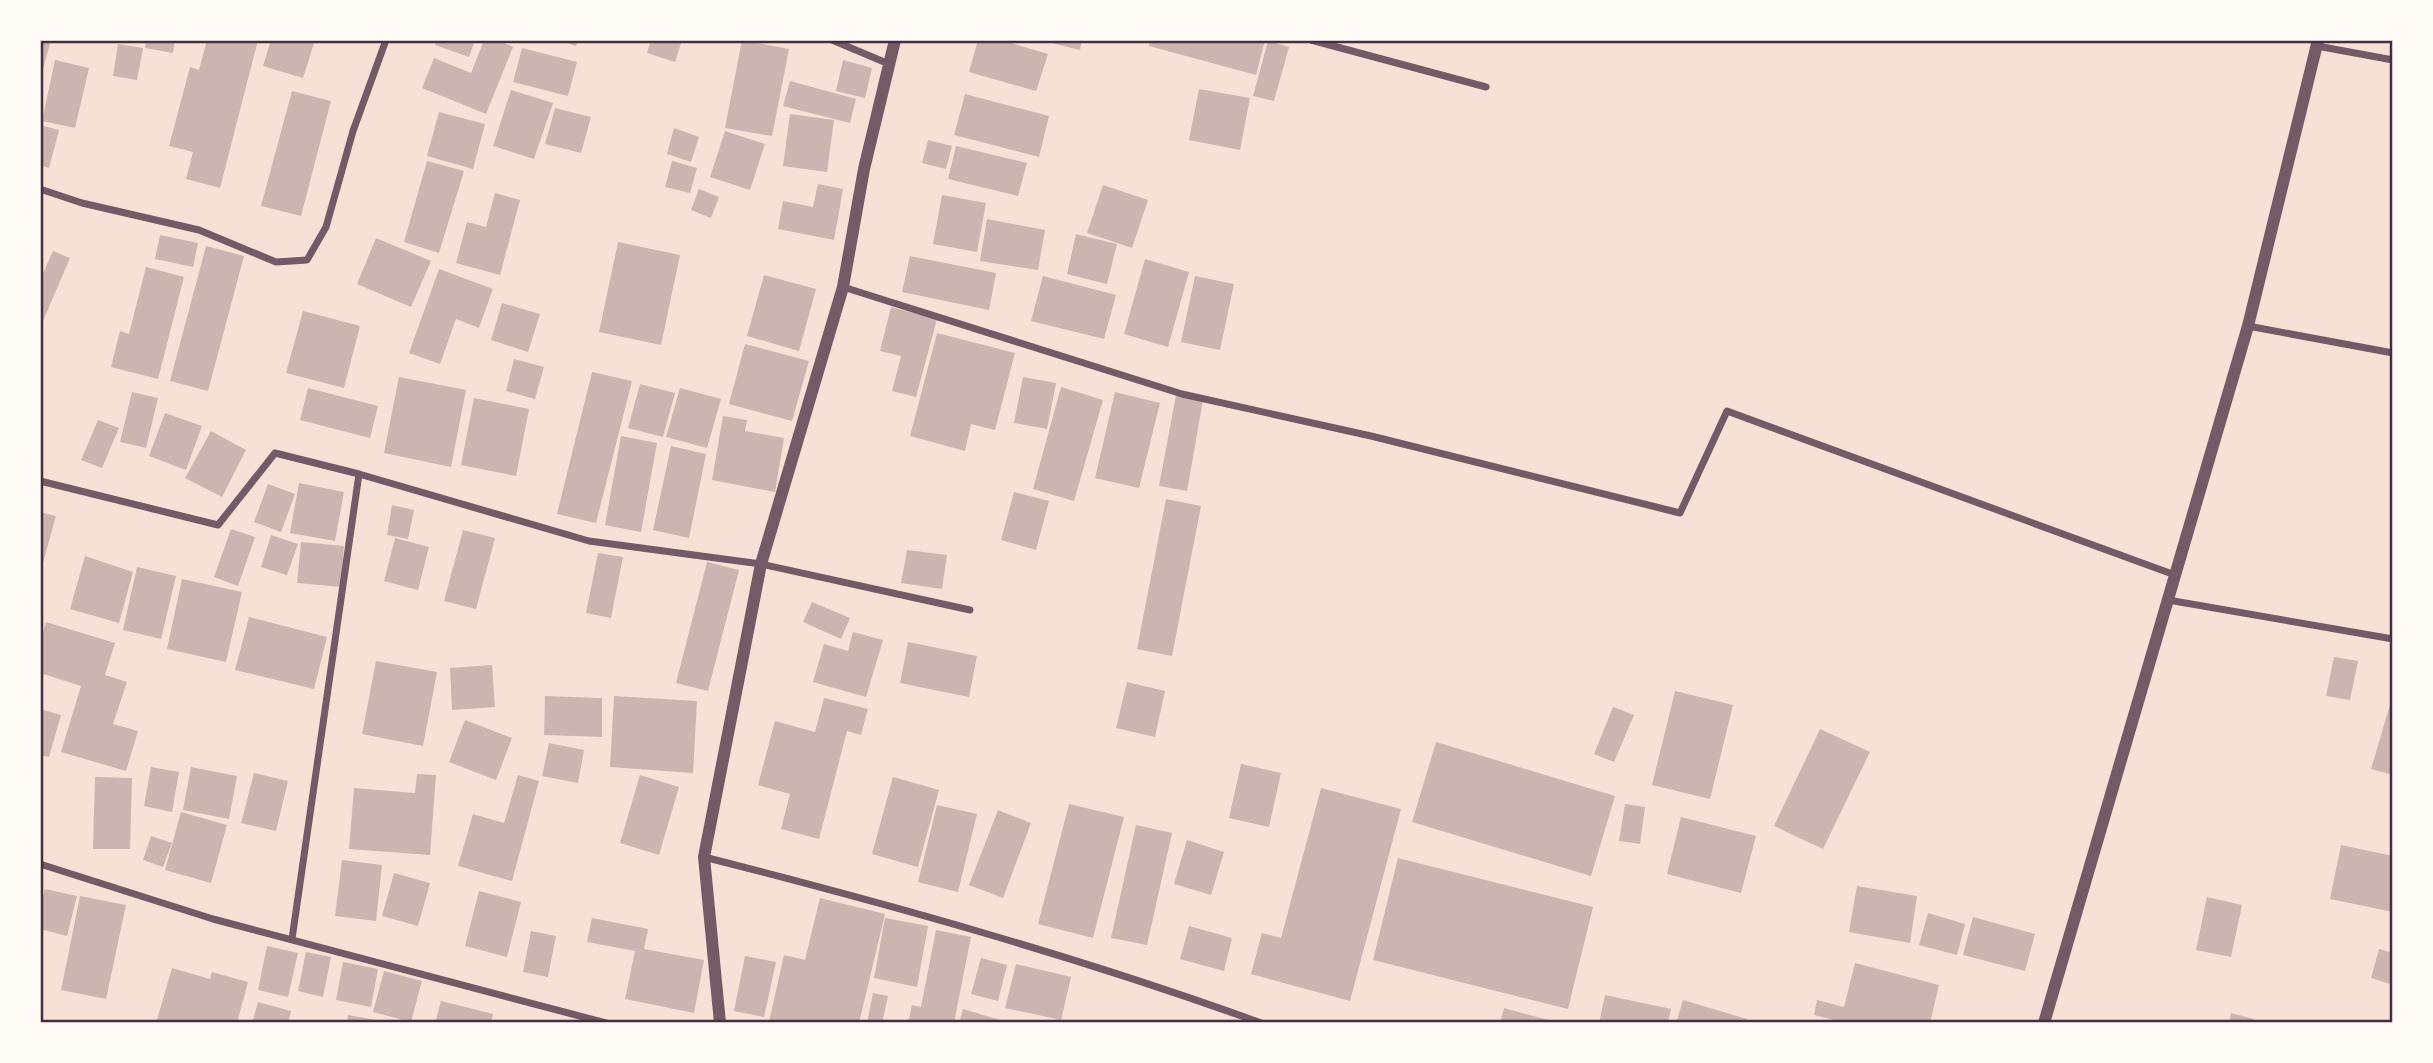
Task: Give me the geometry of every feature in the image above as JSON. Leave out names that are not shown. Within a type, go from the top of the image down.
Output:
[{"type":"street","points":[[40,189],[82,203],[199,230],[276,262],[307,260],[327,227],[353,131],[386,40]]},
{"type":"street","points":[[832,40],[889,64]]},
{"type":"street","points":[[724,1022],[704,857],[761,564],[843,287],[864,169],[895,40]]},
{"type":"street","points":[[1311,40],[1486,88]]},
{"type":"street","points":[[2044,1023],[2248,326],[2318,43],[2393,60]]},
{"type":"street","points":[[843,287],[1182,394],[1371,436],[1679,513],[1727,411],[2175,575]]},
{"type":"street","points":[[2248,326],[2393,354]]},
{"type":"street","points":[[40,481],[218,525],[275,453],[359,474],[589,541],[761,564],[970,610]]},
{"type":"street","points":[[292,939],[359,474]]},
{"type":"street","points":[[2168,600],[2393,639]]},
{"type":"street","points":[[704,857],[843,892],[1034,948],[1261,1023]]},
{"type":"street","points":[[40,864],[214,919],[606,1023]]},
{"type":"building","points":[[40,40],[51,40],[41,76],[40,75]]},
{"type":"building","points":[[146,40],[175,40],[173,53],[145,48]]},
{"type":"building","points":[[207,40],[258,40],[220,188],[186,179],[193,152],[169,146],[190,67],[199,70]]},
{"type":"building","points":[[271,40],[315,40],[303,78],[263,66]]},
{"type":"building","points":[[437,40],[475,40],[469,57],[435,45]]},
{"type":"building","points":[[484,40],[497,40],[513,47],[486,114],[422,88],[434,58],[471,73]]},
{"type":"building","points":[[557,40],[578,40],[576,46]]},
{"type":"building","points":[[651,40],[682,40],[675,62],[647,53]]},
{"type":"building","points":[[742,40],[789,49],[772,136],[725,128]]},
{"type":"building","points":[[978,40],[1001,40],[1048,54],[1036,91],[969,72]]},
{"type":"building","points":[[1039,40],[1082,40],[1080,50]]},
{"type":"building","points":[[1150,40],[1265,40],[1256,75],[1149,46]]},
{"type":"building","points":[[1268,41],[1289,47],[1274,101],[1253,96]]},
{"type":"building","points":[[118,44],[143,48],[137,80],[113,76]]},
{"type":"building","points":[[522,48],[577,62],[568,96],[513,82]]},
{"type":"building","points":[[55,60],[89,68],[75,128],[42,121]]},
{"type":"building","points":[[843,60],[872,68],[865,98],[836,91]]},
{"type":"building","points":[[790,81],[856,99],[850,123],[783,106]]},
{"type":"building","points":[[1199,89],[1250,98],[1240,150],[1189,140]]},
{"type":"building","points":[[511,90],[553,103],[534,159],[493,146]]},
{"type":"building","points":[[292,91],[331,101],[301,216],[261,206]]},
{"type":"building","points":[[965,94],[1049,116],[1039,157],[954,135]]},
{"type":"building","points":[[555,108],[591,117],[581,153],[545,144]]},
{"type":"building","points":[[439,112],[485,124],[473,169],[427,156]]},
{"type":"building","points":[[790,114],[834,120],[827,172],[783,166]]},
{"type":"building","points":[[40,125],[59,130],[49,168],[40,165]]},
{"type":"building","points":[[674,128],[699,137],[691,162],[667,154]]},
{"type":"building","points":[[725,131],[765,144],[750,190],[710,177]]},
{"type":"building","points":[[928,140],[952,146],[946,169],[922,163]]},
{"type":"building","points":[[956,146],[1027,163],[1018,196],[948,179]]},
{"type":"building","points":[[427,161],[464,171],[439,253],[404,242]]},
{"type":"building","points":[[672,161],[697,168],[690,193],[665,187]]},
{"type":"building","points":[[818,184],[843,189],[834,240],[778,229],[783,201],[813,207]]},
{"type":"building","points":[[1103,185],[1148,200],[1132,248],[1087,233]]},
{"type":"building","points":[[699,189],[719,197],[711,218],[691,210]]},
{"type":"building","points":[[495,193],[520,200],[500,275],[456,263],[467,222],[486,227]]},
{"type":"building","points":[[942,195],[986,203],[977,252],[933,244]]},
{"type":"building","points":[[987,219],[1045,230],[1038,270],[980,261]]},
{"type":"building","points":[[1076,234],[1117,244],[1107,284],[1067,274]]},
{"type":"building","points":[[160,235],[198,243],[193,267],[155,259]]},
{"type":"building","points":[[376,238],[431,261],[411,307],[357,284]]},
{"type":"building","points":[[618,242],[680,255],[661,345],[599,332]]},
{"type":"building","points":[[206,246],[244,256],[208,391],[170,381]]},
{"type":"building","points":[[53,251],[70,258],[40,328],[40,280]]},
{"type":"building","points":[[910,256],[996,273],[989,310],[902,292]]},
{"type":"building","points":[[1145,259],[1189,272],[1168,347],[1124,334]]},
{"type":"building","points":[[146,267],[184,277],[158,379],[111,367],[120,331],[129,334]]},
{"type":"building","points":[[439,269],[493,289],[479,328],[456,319],[440,364],[409,353]]},
{"type":"building","points":[[764,275],[816,289],[799,351],[747,336]]},
{"type":"building","points":[[1043,276],[1116,295],[1104,339],[1031,321]]},
{"type":"building","points":[[1195,276],[1234,284],[1220,350],[1181,342]]},
{"type":"building","points":[[502,303],[540,314],[528,352],[491,340]]},
{"type":"building","points":[[891,307],[937,319],[916,397],[892,391],[901,356],[880,351]]},
{"type":"building","points":[[303,311],[360,326],[344,388],[286,373]]},
{"type":"building","points":[[937,333],[1015,353],[995,430],[971,424],[965,451],[910,436]]},
{"type":"building","points":[[745,344],[809,361],[792,421],[729,404]]},
{"type":"building","points":[[514,359],[544,367],[535,399],[506,391]]},
{"type":"building","points":[[592,372],[632,381],[596,523],[557,514]]},
{"type":"building","points":[[399,377],[466,390],[451,467],[384,453]]},
{"type":"building","points":[[1023,377],[1056,383],[1047,429],[1014,423]]},
{"type":"building","points":[[640,384],[675,393],[663,437],[628,428]]},
{"type":"building","points":[[1061,387],[1103,400],[1074,501],[1033,489]]},
{"type":"building","points":[[308,388],[378,406],[370,438],[300,420]]},
{"type":"building","points":[[680,388],[721,399],[707,448],[666,437]]},
{"type":"building","points":[[132,392],[158,398],[146,448],[120,442]]},
{"type":"building","points":[[1115,392],[1160,403],[1139,488],[1095,478]]},
{"type":"building","points":[[1176,395],[1203,400],[1187,491],[1159,486]]},
{"type":"building","points":[[474,398],[529,409],[516,476],[461,465]]},
{"type":"building","points":[[165,413],[202,426],[186,470],[149,456]]},
{"type":"building","points":[[723,416],[747,420],[745,431],[784,438],[775,492],[712,480]]},
{"type":"building","points":[[98,420],[119,428],[102,468],[81,460]]},
{"type":"building","points":[[211,431],[246,450],[222,497],[185,478]]},
{"type":"building","points":[[621,436],[657,443],[641,532],[605,525]]},
{"type":"building","points":[[671,446],[706,454],[689,538],[653,530]]},
{"type":"building","points":[[299,483],[344,492],[335,541],[290,533]]},
{"type":"building","points":[[268,484],[295,494],[281,532],[254,522]]},
{"type":"building","points":[[1014,492],[1049,501],[1036,550],[1001,540]]},
{"type":"building","points":[[1166,499],[1201,506],[1172,656],[1137,649]]},
{"type":"building","points":[[392,505],[414,510],[408,539],[387,535]]},
{"type":"building","points":[[40,512],[56,516],[41,570],[40,570]]},
{"type":"building","points":[[231,529],[255,537],[238,586],[214,577]]},
{"type":"building","points":[[463,530],[495,538],[476,609],[444,601]]},
{"type":"building","points":[[271,535],[298,544],[287,575],[261,567]]},
{"type":"building","points":[[395,538],[429,547],[418,590],[384,581]]},
{"type":"building","points":[[301,542],[344,546],[341,587],[297,583]]},
{"type":"building","points":[[907,550],[947,555],[942,589],[901,583]]},
{"type":"building","points":[[598,553],[623,557],[611,618],[586,613]]},
{"type":"building","points":[[85,556],[133,572],[119,623],[70,609]]},
{"type":"building","points":[[707,562],[739,570],[708,691],[676,683]]},
{"type":"building","points":[[137,567],[176,576],[161,639],[123,630]]},
{"type":"building","points":[[182,579],[242,592],[226,662],[167,649]]},
{"type":"building","points":[[812,602],[850,618],[841,639],[803,622]]},
{"type":"building","points":[[249,617],[327,637],[314,689],[235,670]]},
{"type":"building","points":[[46,622],[115,643],[105,675],[127,682],[113,724],[138,731],[126,771],[61,752],[81,686],[40,673],[40,642]]},
{"type":"building","points":[[853,632],[883,640],[866,697],[813,682],[824,644],[848,651]]},
{"type":"building","points":[[908,642],[977,656],[969,697],[900,683]]},
{"type":"building","points":[[2334,657],[2358,661],[2350,700],[2326,696]]},
{"type":"building","points":[[376,661],[437,672],[423,746],[362,734]]},
{"type":"building","points":[[492,665],[495,707],[452,710],[450,668]]},
{"type":"building","points":[[1127,682],[1165,691],[1155,737],[1116,728]]},
{"type":"building","points":[[1675,691],[1733,705],[1710,799],[1652,785]]},
{"type":"building","points":[[545,696],[602,698],[602,737],[544,735]]},
{"type":"building","points":[[614,696],[697,701],[693,773],[610,767]]},
{"type":"building","points":[[824,698],[868,709],[861,735],[847,731],[819,839],[781,829],[790,794],[758,785],[775,721],[815,732]]},
{"type":"building","points":[[2393,698],[2393,775],[2371,769]]},
{"type":"building","points":[[1613,707],[1634,715],[1614,762],[1594,754]]},
{"type":"building","points":[[40,709],[61,715],[49,757],[40,755]]},
{"type":"building","points":[[465,720],[512,738],[496,780],[449,762]]},
{"type":"building","points":[[1820,729],[1870,752],[1823,849],[1774,826]]},
{"type":"building","points":[[1436,742],[1615,796],[1591,876],[1412,822]]},
{"type":"building","points":[[549,743],[584,750],[578,783],[542,776]]},
{"type":"building","points":[[1241,764],[1281,773],[1269,827],[1229,818]]},
{"type":"building","points":[[151,767],[179,772],[172,812],[144,806]]},
{"type":"building","points":[[191,767],[237,776],[229,819],[183,810]]},
{"type":"building","points":[[254,773],[288,781],[276,831],[241,823]]},
{"type":"building","points":[[417,774],[436,775],[430,855],[349,849],[354,788],[415,793]]},
{"type":"building","points":[[518,775],[539,781],[512,881],[458,866],[473,814],[504,823]]},
{"type":"building","points":[[640,775],[679,787],[659,855],[620,843]]},
{"type":"building","points":[[95,777],[132,778],[130,849],[93,849]]},
{"type":"building","points":[[893,777],[939,790],[918,867],[872,854]]},
{"type":"building","points":[[1321,788],[1401,809],[1350,1001],[1251,974],[1262,933],[1281,938]]},
{"type":"building","points":[[1069,804],[1124,817],[1093,938],[1038,924]]},
{"type":"building","points":[[1625,804],[1645,807],[1640,844],[1619,841]]},
{"type":"building","points":[[937,805],[977,814],[958,892],[918,882]]},
{"type":"building","points":[[998,810],[1031,823],[1003,898],[969,885]]},
{"type":"building","points":[[181,812],[227,825],[211,883],[165,870]]},
{"type":"building","points":[[1681,817],[1756,836],[1741,893],[1667,874]]},
{"type":"building","points":[[1136,825],[1172,833],[1147,945],[1111,938]]},
{"type":"building","points":[[151,836],[172,843],[163,867],[143,860]]},
{"type":"building","points":[[1187,840],[1224,852],[1211,895],[1174,884]]},
{"type":"building","points":[[2341,845],[2393,856],[2393,912],[2330,899]]},
{"type":"building","points":[[1398,858],[1593,907],[1568,1009],[1373,960]]},
{"type":"building","points":[[342,860],[382,865],[376,921],[335,916]]},
{"type":"building","points":[[394,873],[430,883],[418,926],[382,916]]},
{"type":"building","points":[[1857,886],[1917,896],[1910,943],[1849,932]]},
{"type":"building","points":[[45,889],[77,896],[67,936],[40,929],[40,908]]},
{"type":"building","points":[[479,891],[521,902],[507,957],[465,946]]},
{"type":"building","points":[[80,896],[126,905],[106,999],[61,990]]},
{"type":"building","points":[[2207,897],[2242,905],[2231,957],[2196,950]]},
{"type":"building","points":[[820,898],[885,914],[859,1023],[769,1022],[784,955],[805,960]]},
{"type":"building","points":[[1928,913],[1965,924],[1957,955],[1919,945]]},
{"type":"building","points":[[1973,917],[2035,934],[2025,971],[1963,955]]},
{"type":"building","points":[[592,918],[648,929],[644,949],[704,960],[694,1013],[625,999],[635,951],[587,942]]},
{"type":"building","points":[[885,918],[928,926],[917,987],[874,978]]},
{"type":"building","points":[[1189,926],[1232,938],[1224,971],[1180,959]]},
{"type":"building","points":[[936,930],[971,937],[954,1023],[908,1023],[912,1005],[921,1007]]},
{"type":"building","points":[[531,931],[556,936],[548,977],[523,972]]},
{"type":"building","points":[[267,946],[298,953],[288,997],[258,990]]},
{"type":"building","points":[[2379,949],[2393,953],[2393,985],[2371,978]]},
{"type":"building","points":[[306,952],[331,957],[323,997],[298,991]]},
{"type":"building","points":[[745,956],[776,962],[764,1017],[734,1011]]},
{"type":"building","points":[[981,958],[1007,965],[998,1001],[971,994]]},
{"type":"building","points":[[343,962],[378,969],[371,1007],[336,1000]]},
{"type":"building","points":[[1855,963],[1939,985],[1930,1023],[1846,1023],[1814,1015],[1817,1000],[1844,1007]]},
{"type":"building","points":[[1016,964],[1071,977],[1061,1020],[1005,1008]]},
{"type":"building","points":[[172,968],[210,979],[212,972],[248,982],[237,1023],[156,1023]]},
{"type":"building","points":[[384,971],[422,981],[411,1022],[373,1012]]},
{"type":"building","points":[[873,993],[888,996],[882,1023],[867,1023]]},
{"type":"building","points":[[1605,995],[1671,1009],[1668,1023],[1599,1023]]},
{"type":"building","points":[[1683,1000],[1747,1019],[1746,1023],[1676,1023]]},
{"type":"building","points":[[441,1001],[493,1014],[491,1023],[435,1023]]},
{"type":"building","points":[[258,1002],[291,1011],[288,1023],[252,1023]]},
{"type":"building","points":[[1504,1008],[1556,1022],[1556,1023],[1500,1023]]},
{"type":"building","points":[[963,1009],[1007,1022],[1007,1023],[959,1023]]},
{"type":"building","points":[[2231,1013],[2254,1019],[2253,1023],[2229,1023]]},
{"type":"building","points":[[348,1015],[382,1021],[382,1023],[347,1023]]}]
